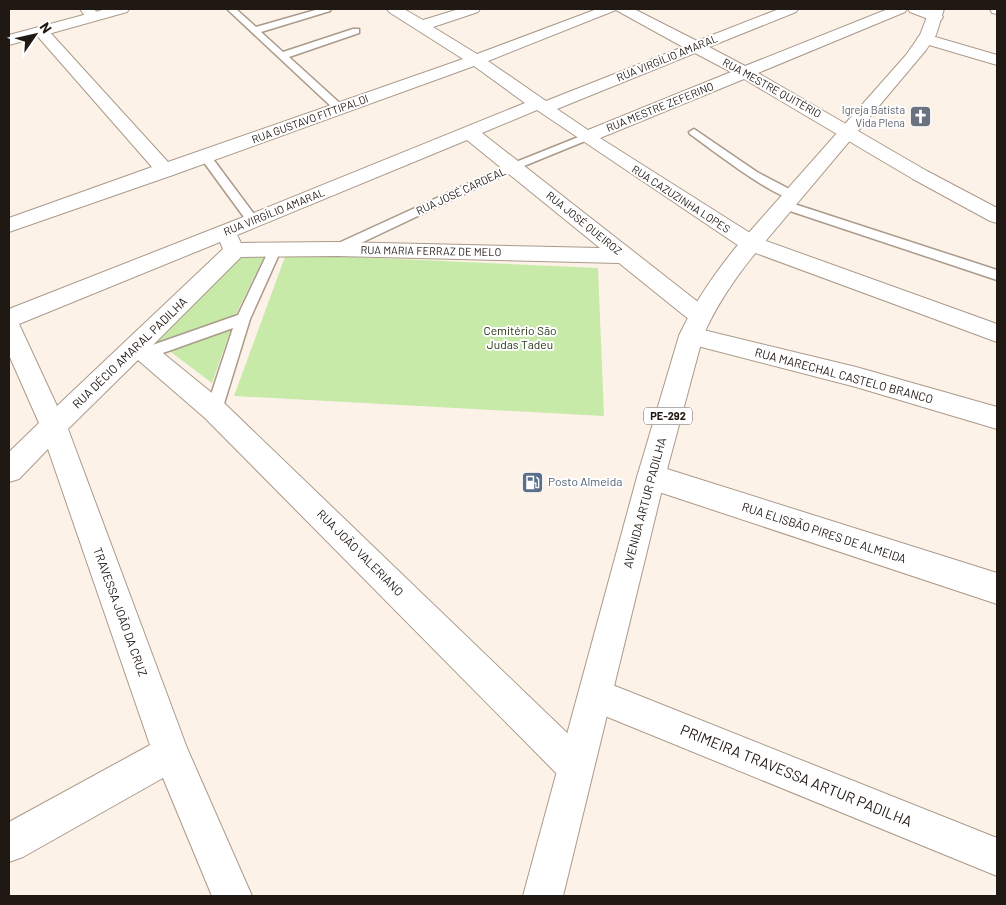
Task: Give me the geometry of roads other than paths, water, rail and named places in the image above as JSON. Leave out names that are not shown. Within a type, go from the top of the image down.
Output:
[{"type":"street","points":[[9,40],[41,31],[90,13],[122,9]]},
{"type":"street","name":"RUA CAZUZINHA LOPES","points":[[394,9],[476,60],[586,137],[750,243],[997,333]]},
{"type":"street","points":[[421,26],[473,9]]},
{"type":"street","name":"RUA GUSTAVO FITTIPALDI","points":[[9,225],[206,157],[476,60],[610,9]]},
{"type":"street","name":"RUA MESTRE QUITÉRIO","points":[[623,9],[744,72],[848,131],[920,175],[997,216]]},
{"type":"street","name":"RUA VIRGÍLIO AMARAL","points":[[9,318],[230,241],[254,220],[469,132],[791,9]]},
{"type":"street","name":"RUA MESTRE ZEFERINO","points":[[586,137],[900,9]]},
{"type":"street","points":[[928,18],[997,60]]},
{"type":"street","name":"AVENIDA ARTUR PADILHA","points":[[543,896],[651,477],[695,326],[750,243],[905,65],[928,18]]},
{"type":"street","points":[[41,31],[166,171]]},
{"type":"street","name":"RUA JOSÉ QUEIROZ","points":[[469,132],[515,166],[626,256],[695,326]]},
{"type":"street","name":"RUA MARIA FERRAZ DE MELO","points":[[230,241],[275,250],[337,249],[626,256]]},
{"type":"street","name":"RUA DÉCIO AMARAL PADILHA","points":[[9,470],[54,427],[142,350],[230,241]]},
{"type":"street","name":"RUA MARECHAL CASTELO BRANCO","points":[[695,326],[856,377],[997,418]]},
{"type":"street","name":"TRAVESSA JOÃO DA CRUZ","points":[[9,328],[54,427],[171,753],[232,896]]},
{"type":"street","name":"RUA JOÃO VALERIANO","points":[[142,350],[214,410],[576,766]]},
{"type":"street","name":"RUA ELISBÃO PIRES DE ALMEIDA","points":[[651,477],[997,590]]},
{"type":"street","name":"PRIMEIRA TRAVESSA ARTUR PADILHA","points":[[595,695],[997,857]]},
{"type":"street","points":[[9,843],[171,753]]},
{"type":"lane","points":[[231,9],[280,56],[339,108]]},
{"type":"lane","points":[[254,31],[327,9]]},
{"type":"lane","points":[[280,56],[356,31]]},
{"type":"lane","points":[[694,132],[789,200],[997,275]]},
{"type":"lane","name":"RUA JOSÉ CARDEAL","points":[[337,249],[515,166],[586,137]]},
{"type":"lane","points":[[206,157],[254,220]]},
{"type":"lane","points":[[214,410],[243,319],[275,250]]},
{"type":"lane","points":[[142,350],[243,319]]},
{"type":"place","name":"Igreja Batista Vida Plena","points":[[921,116]]},
{"type":"place","name":"Posto Almeida","points":[[532,482]]},
{"type":"park label","name":"Cemitério São Judas Tadeu","points":[[520,338]]}]
